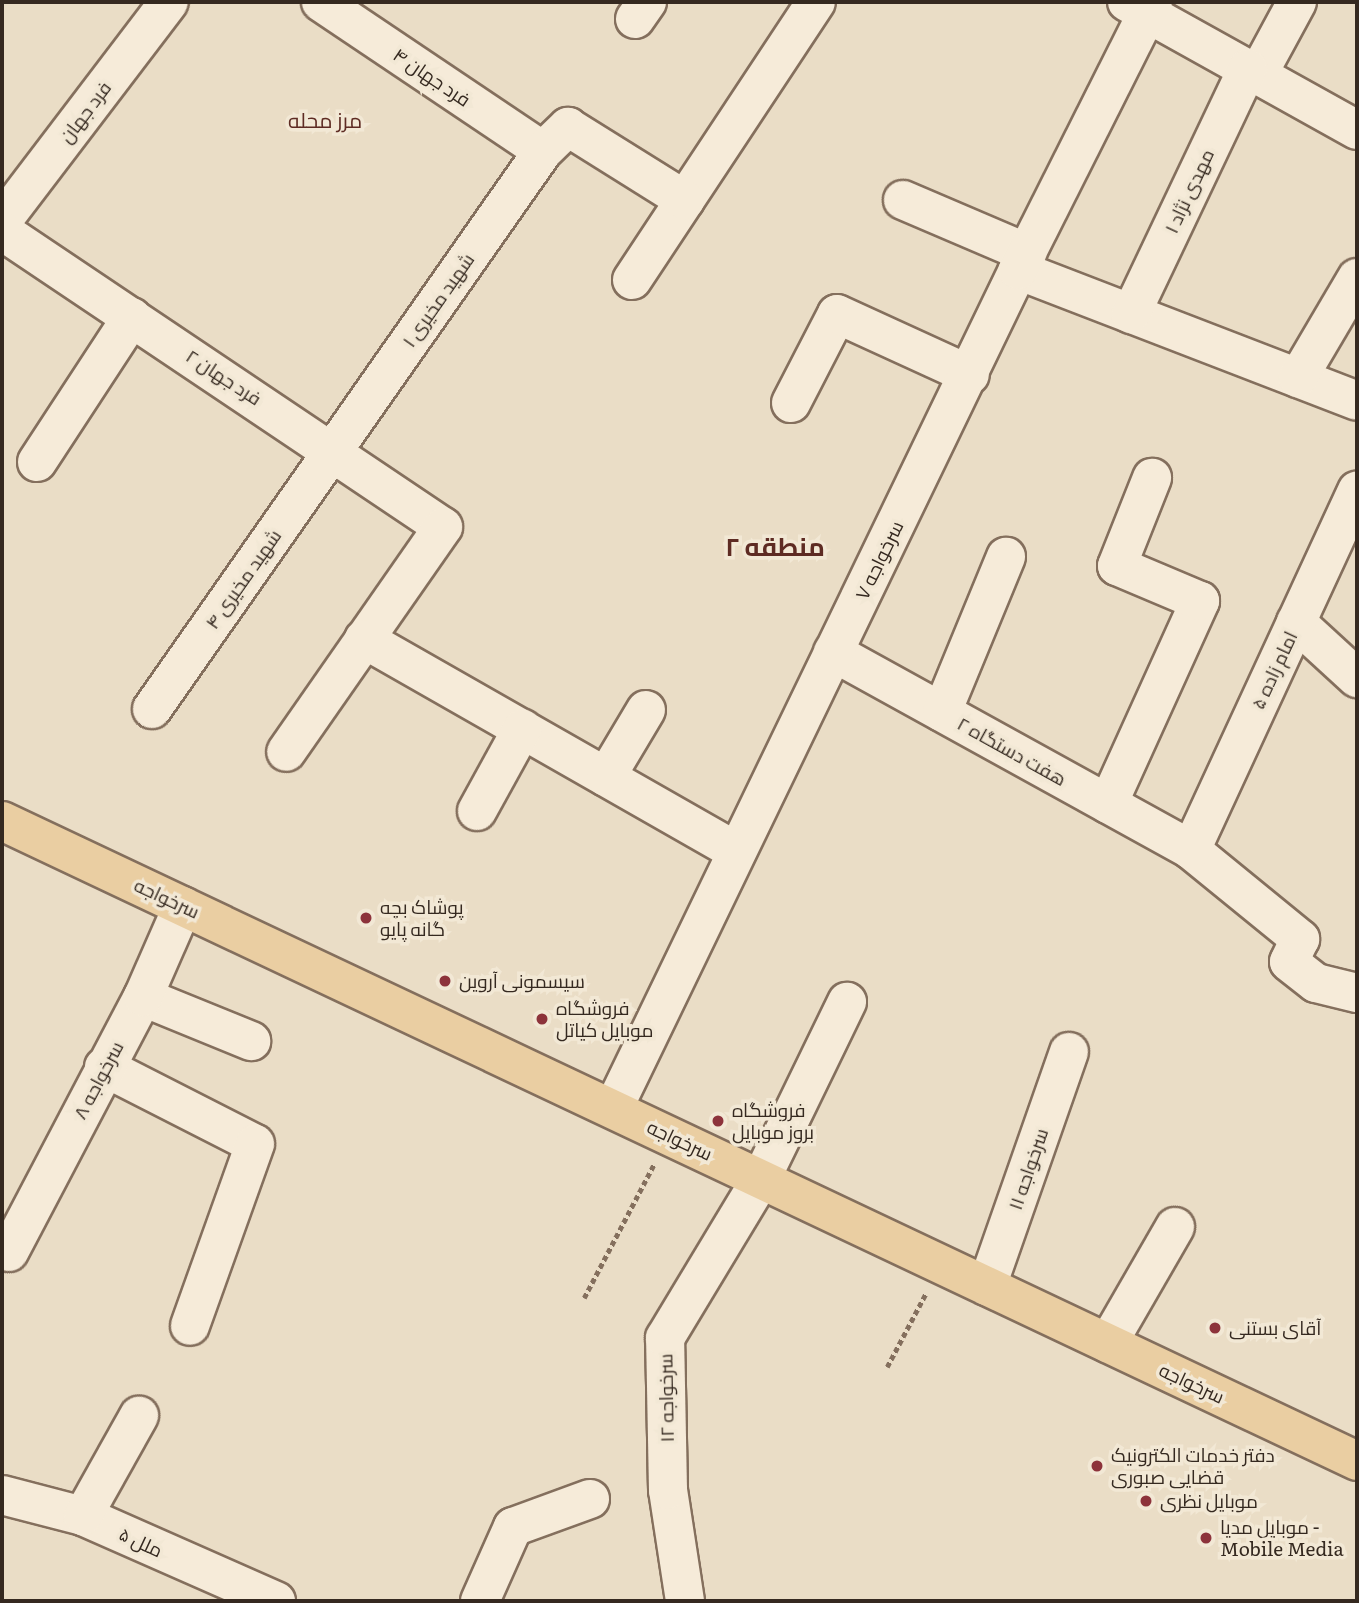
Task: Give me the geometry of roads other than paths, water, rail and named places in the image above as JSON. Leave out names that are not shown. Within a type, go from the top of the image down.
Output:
[{"type":"main road","name":"سرخواجه","points":[[2,821],[1357,1461]]},
{"type":"street","name":"فرد جهان","points":[[2,222],[169,2]]},
{"type":"street","name":"۴ فرد جهان","points":[[321,2],[543,151]]},
{"type":"street","points":[[632,280],[816,2]]},
{"type":"street","name":"۱ مهدی نژاد","points":[[1131,313],[1253,71],[1297,2]]},
{"type":"street","points":[[1143,5],[1357,130]]},
{"type":"street","name":"سرخواجه ۷","points":[[613,1109],[735,851],[970,375],[1143,5]]},
{"type":"street","name":"شهید مخیری ۱","points":[[333,450],[543,151],[568,127],[685,200]]},
{"type":"street","points":[[903,200],[1022,262],[1131,313],[1357,401]]},
{"type":"street","name":"۲ فرد جهان","points":[[2,231],[333,450],[443,527],[364,639]]},
{"type":"street","points":[[1298,378],[1357,278]]},
{"type":"street","points":[[791,403],[837,314],[970,375]]},
{"type":"street","points":[[37,462],[132,317]]},
{"type":"street","name":"۴ شهید مخیری","points":[[152,709],[333,450]]},
{"type":"street","points":[[1108,804],[1200,601],[1116,566],[1152,478]]},
{"type":"street","name":"۵ امام زاده","points":[[1191,850],[1357,490]]},
{"type":"street","points":[[942,712],[1006,557]]},
{"type":"street","points":[[1296,622],[1357,678]]},
{"type":"street","points":[[286,752],[364,639],[735,851]]},
{"type":"street","name":"هفت دستگاه ۲","points":[[833,652],[1191,850],[1300,939],[1289,962],[1316,983],[1357,993]]},
{"type":"street","points":[[606,778],[646,710]]},
{"type":"street","points":[[477,811],[522,729]]},
{"type":"street","name":"۸ سرخواجه","points":[[9,1252],[143,997],[183,906]]},
{"type":"street","points":[[143,997],[251,1041]]},
{"type":"street","name":"۱۲ سرخواجه","points":[[685,1601],[668,1490],[665,1338],[761,1179],[847,1002]]},
{"type":"street","name":"۱۱ سرخواجه","points":[[988,1286],[1069,1052]]},
{"type":"street","points":[[104,1067],[255,1144],[190,1326]]},
{"type":"street","points":[[1108,1343],[1175,1227]]},
{"type":"street","points":[[83,1516],[139,1416]]},
{"type":"street","name":"ملل ۵","points":[[2,1495],[83,1516],[276,1601]]},
{"type":"street","points":[[480,1601],[513,1527],[590,1499]]},
{"type":"place","name":"پوشاک بچه گانه پایو","points":[[366,918]]},
{"type":"place","name":"سیسمونی آروین","points":[[445,981]]},
{"type":"place","name":"فروشگاه موبایل کیاتل","points":[[542,1019]]},
{"type":"place","name":"فروشگاه بروز موبایل","points":[[718,1121]]},
{"type":"place","name":"آقای بستنی","points":[[1215,1328]]},
{"type":"place","name":"دفتر خدمات الکترونیک قضایی صبوری","points":[[1097,1466]]},
{"type":"place","name":"موبایل نظری","points":[[1146,1501]]},
{"type":"place","name":"موبایل مدیا - Mobile Media","points":[[1206,1538]]},
{"type":"district","name":"مرز محله","points":[[325,119]]},
{"type":"district","name":"منطقه ۲","points":[[775,545]]}]
